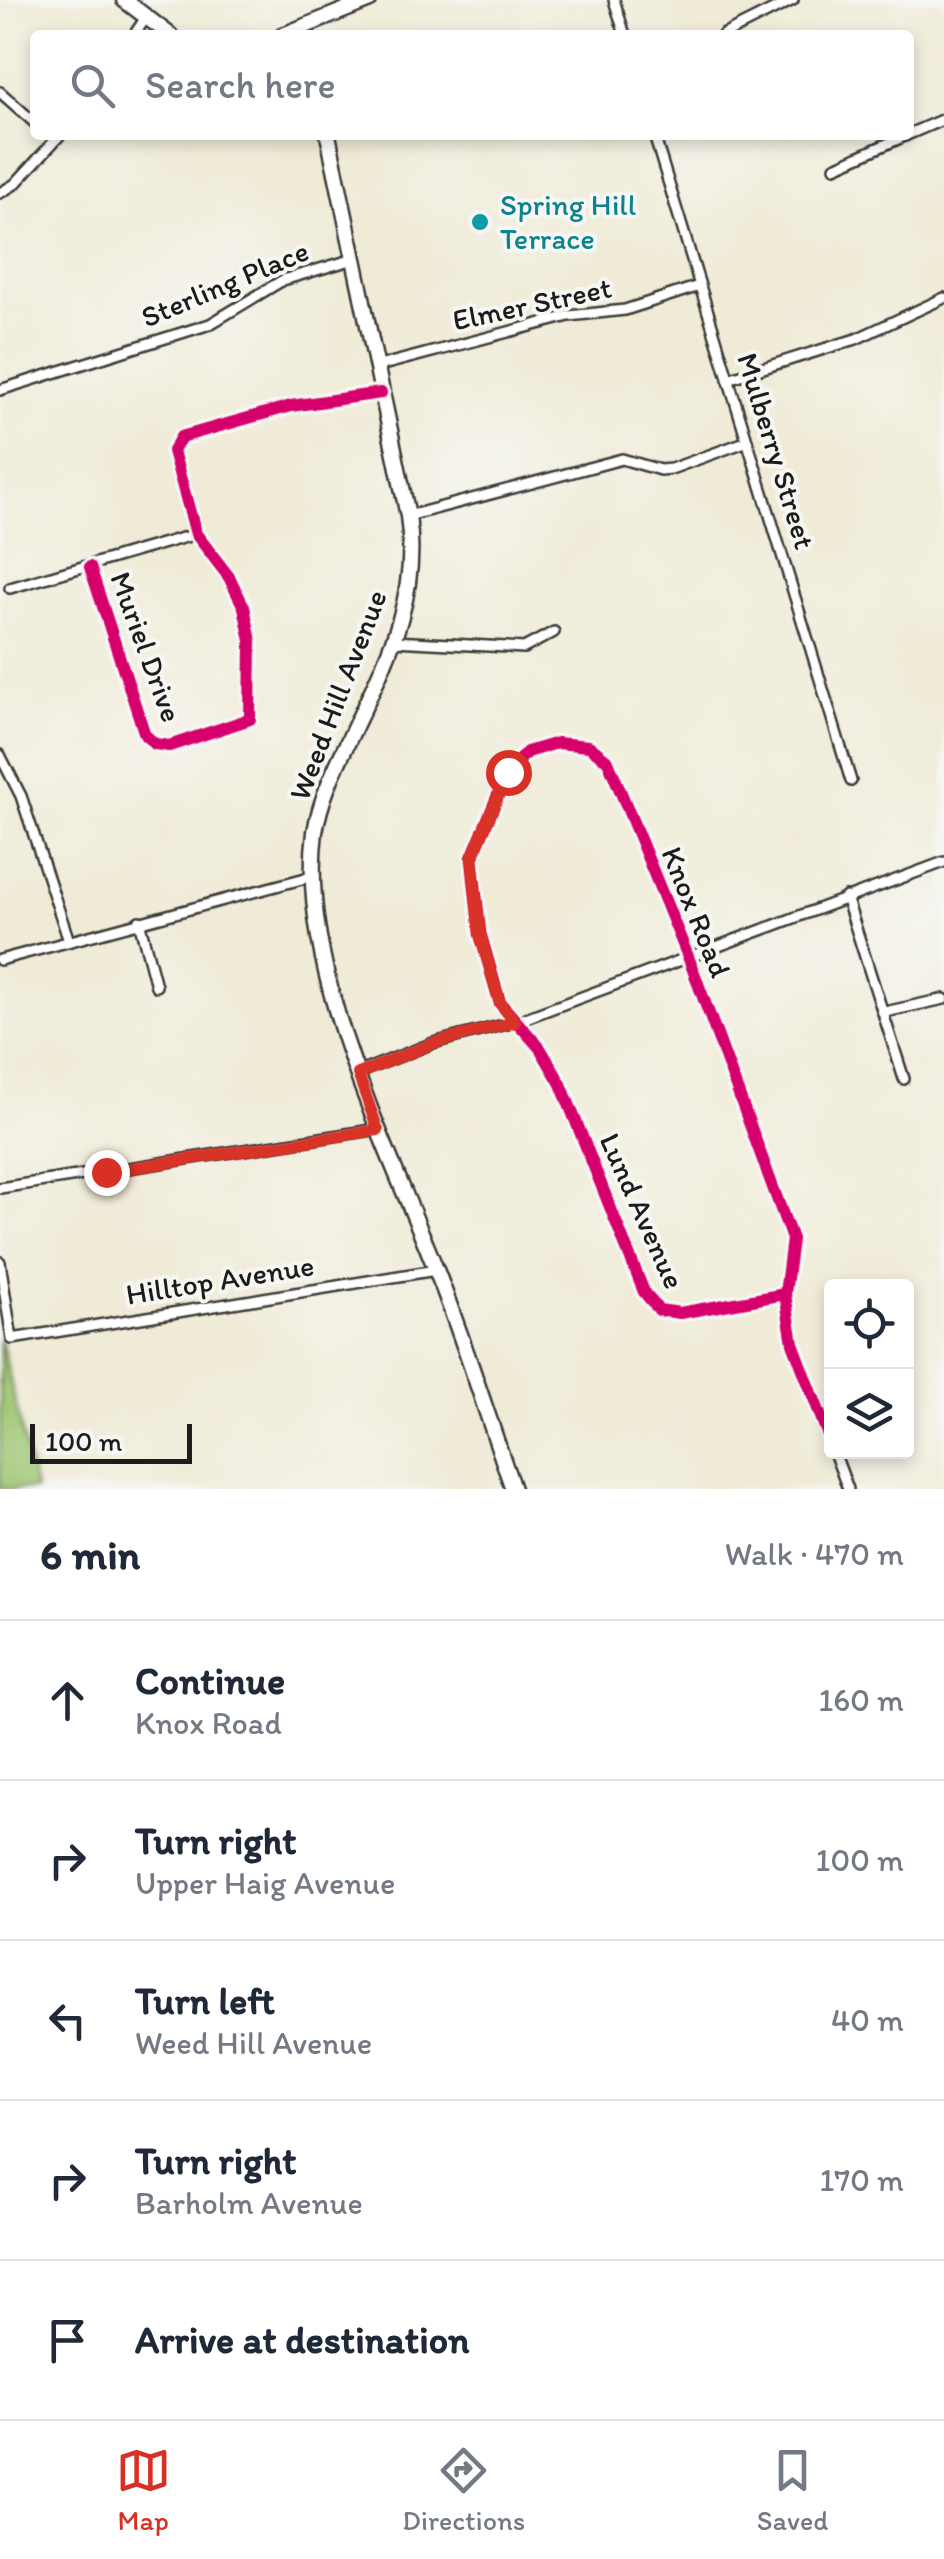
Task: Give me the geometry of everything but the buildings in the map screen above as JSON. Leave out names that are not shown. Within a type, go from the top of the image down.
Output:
[{"type":"main road","points":[[124,0],[162,30]]},
{"type":"main road","points":[[308,30],[370,0]]},
{"type":"main road","name":"Weed Hill Avenue","points":[[329,140],[408,516],[412,570],[394,641],[327,788],[316,830],[313,876],[333,1000],[378,1130],[436,1270],[513,1489]]},
{"type":"street","points":[[614,0],[623,30]]},
{"type":"street","points":[[732,30],[793,0]]},
{"type":"street","points":[[137,30],[145,19]]},
{"type":"street","points":[[0,92],[30,119]]},
{"type":"street","points":[[914,132],[944,119]]},
{"type":"street","points":[[0,193],[16,184],[52,140]]},
{"type":"street","name":"Mulberry Street","points":[[655,140],[851,781]]},
{"type":"street","points":[[836,167],[897,140]]},
{"type":"street","name":"Sterling Place","points":[[0,390],[210,324],[283,280],[354,259]]},
{"type":"street","name":"Elmer Street","points":[[376,366],[569,316],[625,310],[699,286]]},
{"type":"street","points":[[728,379],[856,339],[944,298]]},
{"type":"street","points":[[10,588],[196,534],[174,451],[181,436],[291,406],[381,393]]},
{"type":"street","points":[[408,516],[622,459],[660,470],[671,469],[745,442]]},
{"type":"street","name":"Muriel Drive","points":[[90,567],[145,735],[155,744],[169,746],[250,719],[251,641],[244,606],[229,577],[196,534]]},
{"type":"street","points":[[394,641],[524,648],[554,632]]},
{"type":"street","name":"Knox Road","points":[[515,1022],[500,1003],[480,934],[472,858],[508,772],[526,752],[558,744],[588,746],[608,762],[689,959],[792,1238],[785,1294],[793,1343],[824,1425]]},
{"type":"street","points":[[0,755],[21,796],[69,941]]},
{"type":"street","points":[[358,1074],[434,1043],[515,1022],[944,862]]},
{"type":"street","points":[[0,960],[313,876]]},
{"type":"street","points":[[846,898],[904,1079]]},
{"type":"street","points":[[138,921],[156,986]]},
{"type":"street","points":[[884,1012],[944,999]]},
{"type":"street","name":"Lund Avenue","points":[[515,1022],[540,1048],[562,1084],[644,1292],[659,1310],[680,1313],[785,1294]]},
{"type":"street","points":[[0,1188],[378,1130]]},
{"type":"street","name":"Hilltop Avenue","points":[[0,1262],[12,1340],[436,1270]]},
{"type":"street","name":"Knox Road","points":[[837,1459],[848,1489]]},
{"type":"green space","points":[[0,1336],[35,1489],[0,1489]]},
{"type":"cycle path","points":[[90,567],[145,735],[155,744],[169,746],[250,719],[251,641],[244,607],[229,577],[196,534],[173,451],[181,437],[291,406],[381,393]]},
{"type":"cycle path","points":[[557,743],[589,746],[608,761],[689,959],[792,1239],[785,1294],[680,1313],[659,1310],[644,1292],[561,1084],[540,1048],[500,1003],[480,933],[472,858],[508,771],[527,752],[557,743]]},
{"type":"cycle path","points":[[785,1294],[793,1343],[824,1425]]},
{"type":"place","name":"Spring Hill Terrace","points":[[480,222]]},
{"type":"route","points":[[106,1172],[378,1130],[358,1074],[434,1043],[515,1022],[500,1003],[480,934],[472,858],[508,772]]}]
